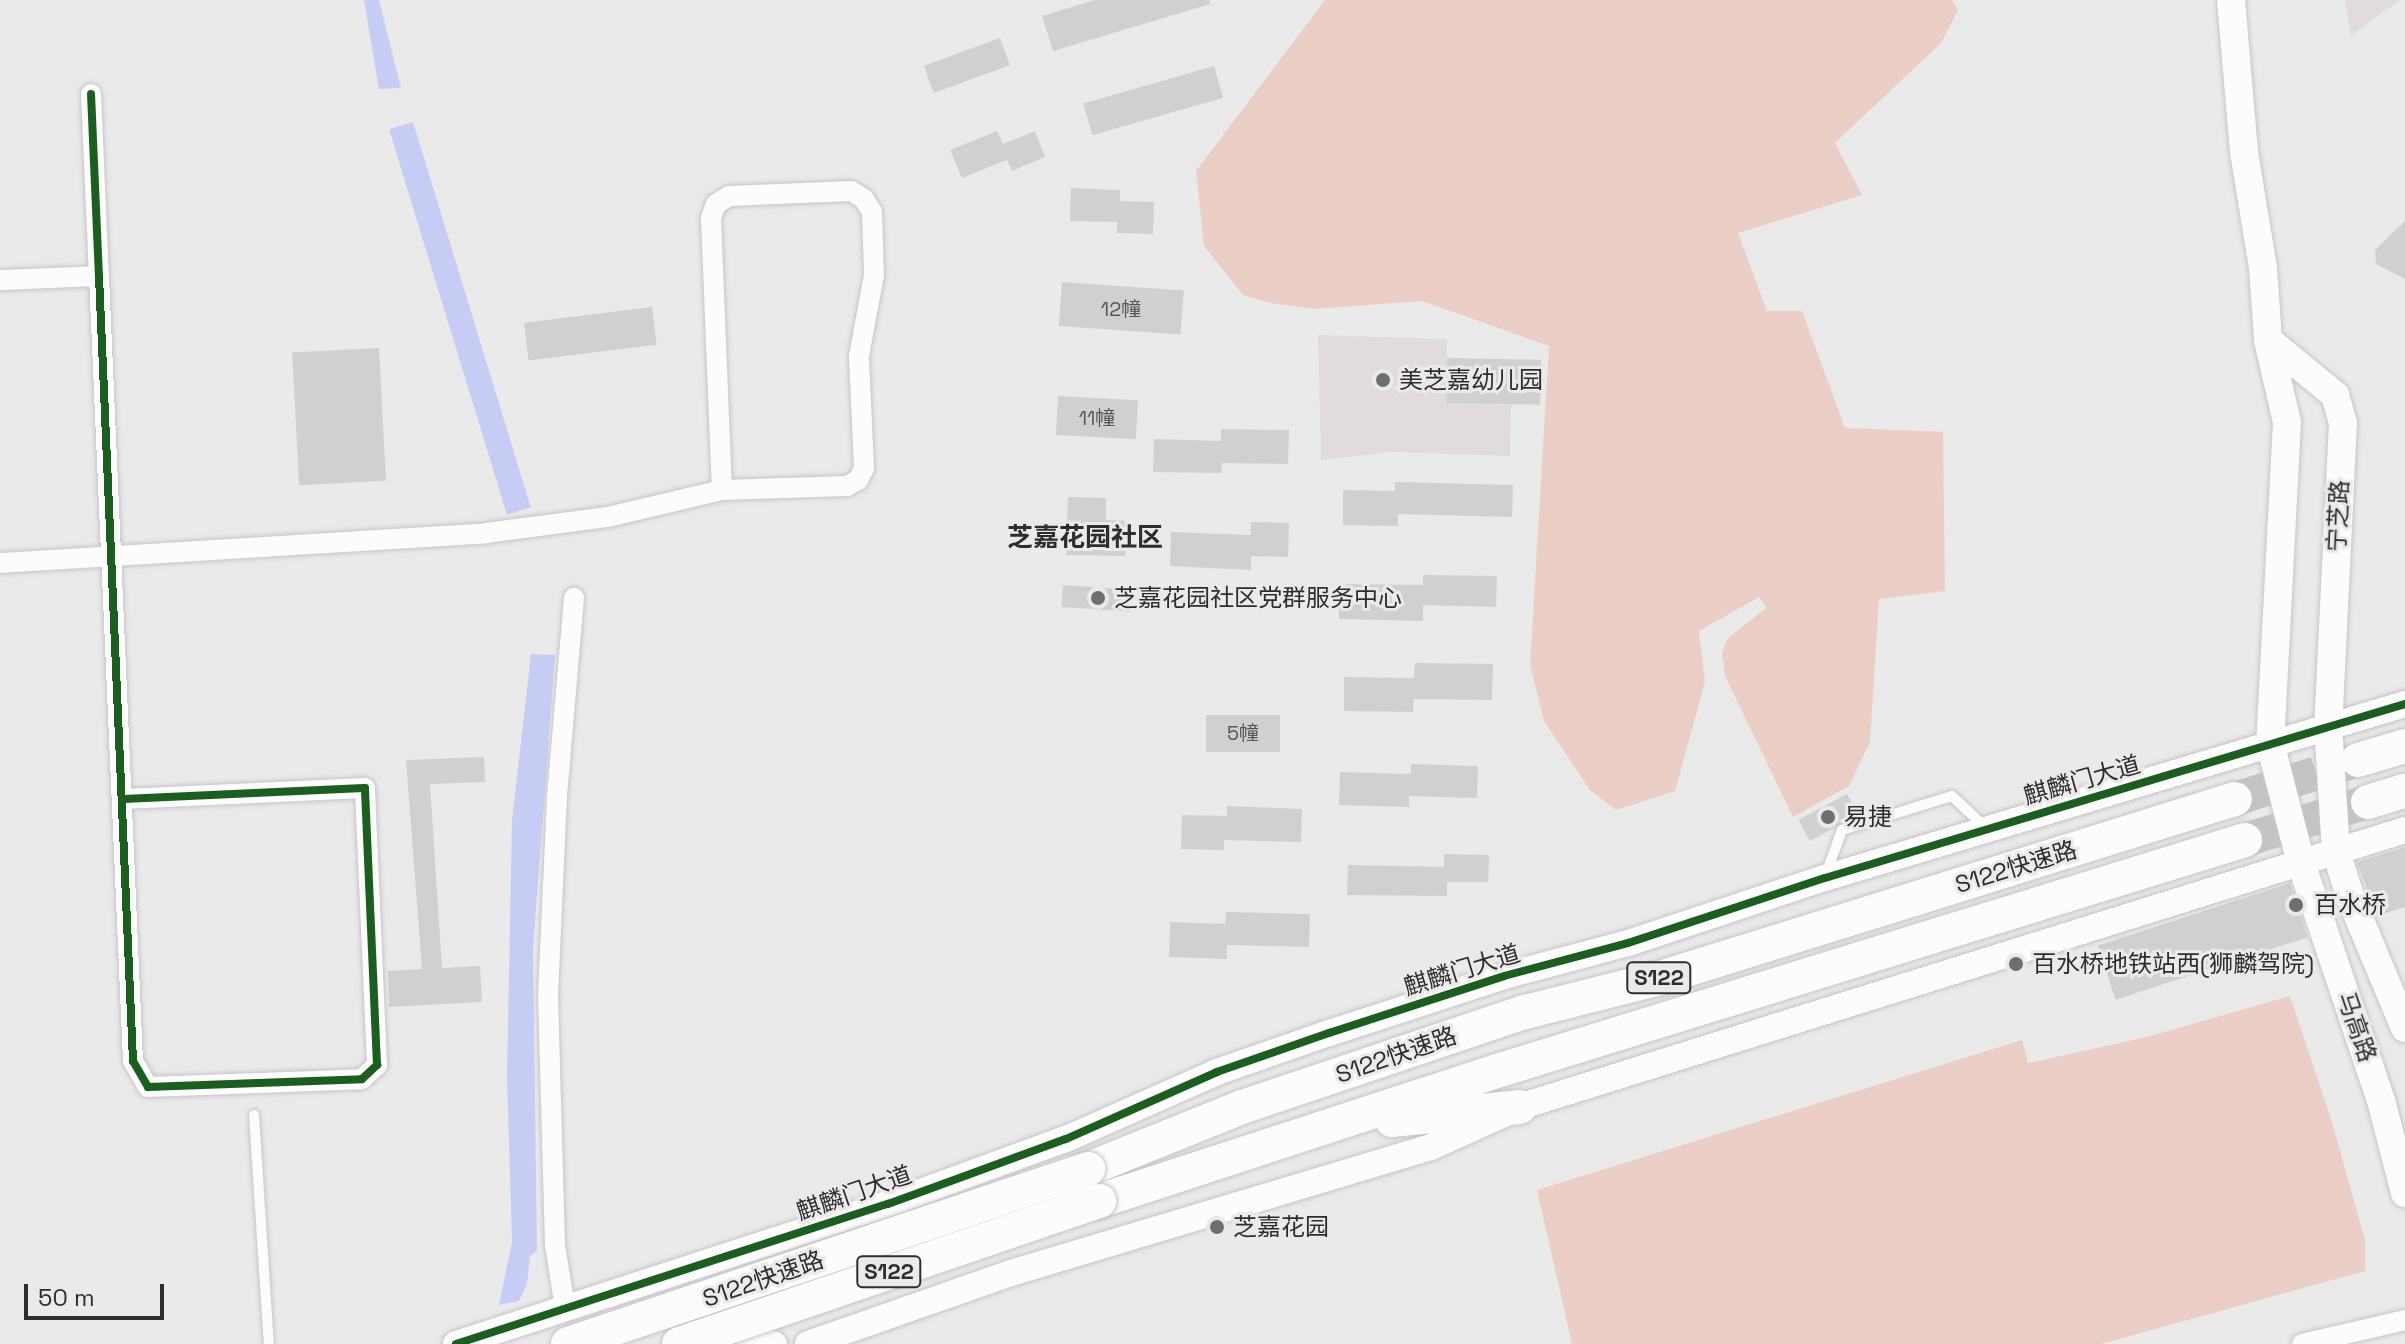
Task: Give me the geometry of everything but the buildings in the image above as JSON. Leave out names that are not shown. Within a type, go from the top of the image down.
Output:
[{"type":"highway","points":[[2358,760],[2405,746]]},
{"type":"highway","points":[[2368,802],[2405,791]]},
{"type":"highway","name":"S122快速路","points":[[568,1344],[1088,1169],[1242,1107],[1525,1012],[1660,978],[2235,799]]},
{"type":"highway","name":"S122快速路","points":[[679,1344],[1099,1201],[1512,1066],[2245,840]]},
{"type":"highway","points":[[1328,1127],[1519,1107]]},
{"type":"main road","points":[[2231,0],[2244,152],[2263,268],[2268,340],[2287,422],[2270,743]]},
{"type":"main road","name":"宁芝路","points":[[2268,340],[2335,395],[2343,423],[2328,725],[2336,852]]},
{"type":"main road","name":"马高路","points":[[2270,743],[2301,863],[2382,1104],[2405,1193]]},
{"type":"main road","name":"马高路","points":[[2336,852],[2351,899],[2405,1028]]},
{"type":"street","points":[[91,94],[133,1061],[148,1087],[362,1079],[377,1065],[365,788],[122,799]]},
{"type":"street","points":[[0,563],[486,533],[556,525],[722,490],[847,486],[858,480],[864,468],[859,356],[874,275],[872,212],[864,199],[851,191],[729,196],[716,204],[711,218],[722,490]]},
{"type":"street","points":[[0,280],[99,276]]},
{"type":"street","points":[[556,1311],[548,995],[557,796],[574,598]]},
{"type":"street","name":"麒麟门大道","points":[[456,1344],[888,1204],[1066,1139],[1217,1072],[1329,1033],[1504,976],[1628,943],[1987,828],[2405,704]]},
{"type":"street","points":[[808,1344],[1011,1273],[1431,1147],[1519,1107],[2405,830]]},
{"type":"street","points":[[764,1244],[731,1269],[718,1300],[718,1311],[725,1321],[757,1342],[774,1344]]},
{"type":"street","points":[[615,1292],[642,1305],[665,1330],[668,1344]]},
{"type":"street","points":[[2302,1344],[2405,1320]]},
{"type":"lane","points":[[1825,878],[1842,830],[1952,796],[1987,828]]},
{"type":"lane","points":[[254,1115],[269,1344]]},
{"type":"shaded area","points":[[1325,0],[1952,0],[1958,10],[1941,43],[1835,143],[1862,195],[1738,233],[1767,311],[1802,311],[1845,428],[1943,432],[1945,591],[1879,599],[1870,742],[1849,786],[1793,817],[1725,676],[1722,653],[1727,639],[1766,608],[1759,597],[1699,631],[1705,682],[1675,791],[1616,810],[1590,790],[1544,721],[1530,665],[1549,346],[1422,301],[1314,309],[1271,303],[1243,295],[1204,246],[1196,171]]},
{"type":"shaded area","points":[[2345,0],[2400,0],[2351,36]]},
{"type":"shaded area","name":"美芝嘉幼儿园","points":[[1318,335],[1447,339],[1446,403],[1511,405],[1510,456],[1393,452],[1321,460]]},
{"type":"shaded area","points":[[2290,996],[2332,1122],[2365,1240],[2365,1271],[2101,1344],[1572,1344],[1537,1190],[2022,1040],[2028,1063],[2147,1037]]},
{"type":"water","points":[[364,0],[379,0],[401,88],[379,89]]},
{"type":"water","points":[[413,122],[531,507],[507,515],[389,129]]},
{"type":"water","points":[[531,654],[555,655],[533,949],[537,1251],[530,1256],[527,1284],[519,1301],[499,1305],[512,1242],[507,1076],[512,821]]},
{"type":"tunnel","points":[[2235,799],[2358,760]]},
{"type":"tunnel","points":[[2245,840],[2368,802]]},
{"type":"cycle path","points":[[91,94],[133,1061],[148,1087],[362,1079],[377,1065],[365,788],[122,799]]},
{"type":"cycle path","points":[[456,1344],[888,1204],[1066,1139],[1217,1072],[1329,1033],[1504,976],[1628,943],[1825,878],[2405,704]]},
{"type":"place","name":"美芝嘉幼儿园","points":[[1383,380]]},
{"type":"place","name":"芝嘉花园社区党群服务中心","points":[[1098,598]]},
{"type":"place","name":"易捷","points":[[1828,817]]},
{"type":"place","name":"百水桥","points":[[2296,905]]},
{"type":"place","name":"百水桥地铁站西(狮麟驾院)","points":[[2016,964]]},
{"type":"place","name":"芝嘉花园","points":[[1217,1227]]},
{"type":"district","name":"芝嘉花园社区","points":[[1085,538]]}]
